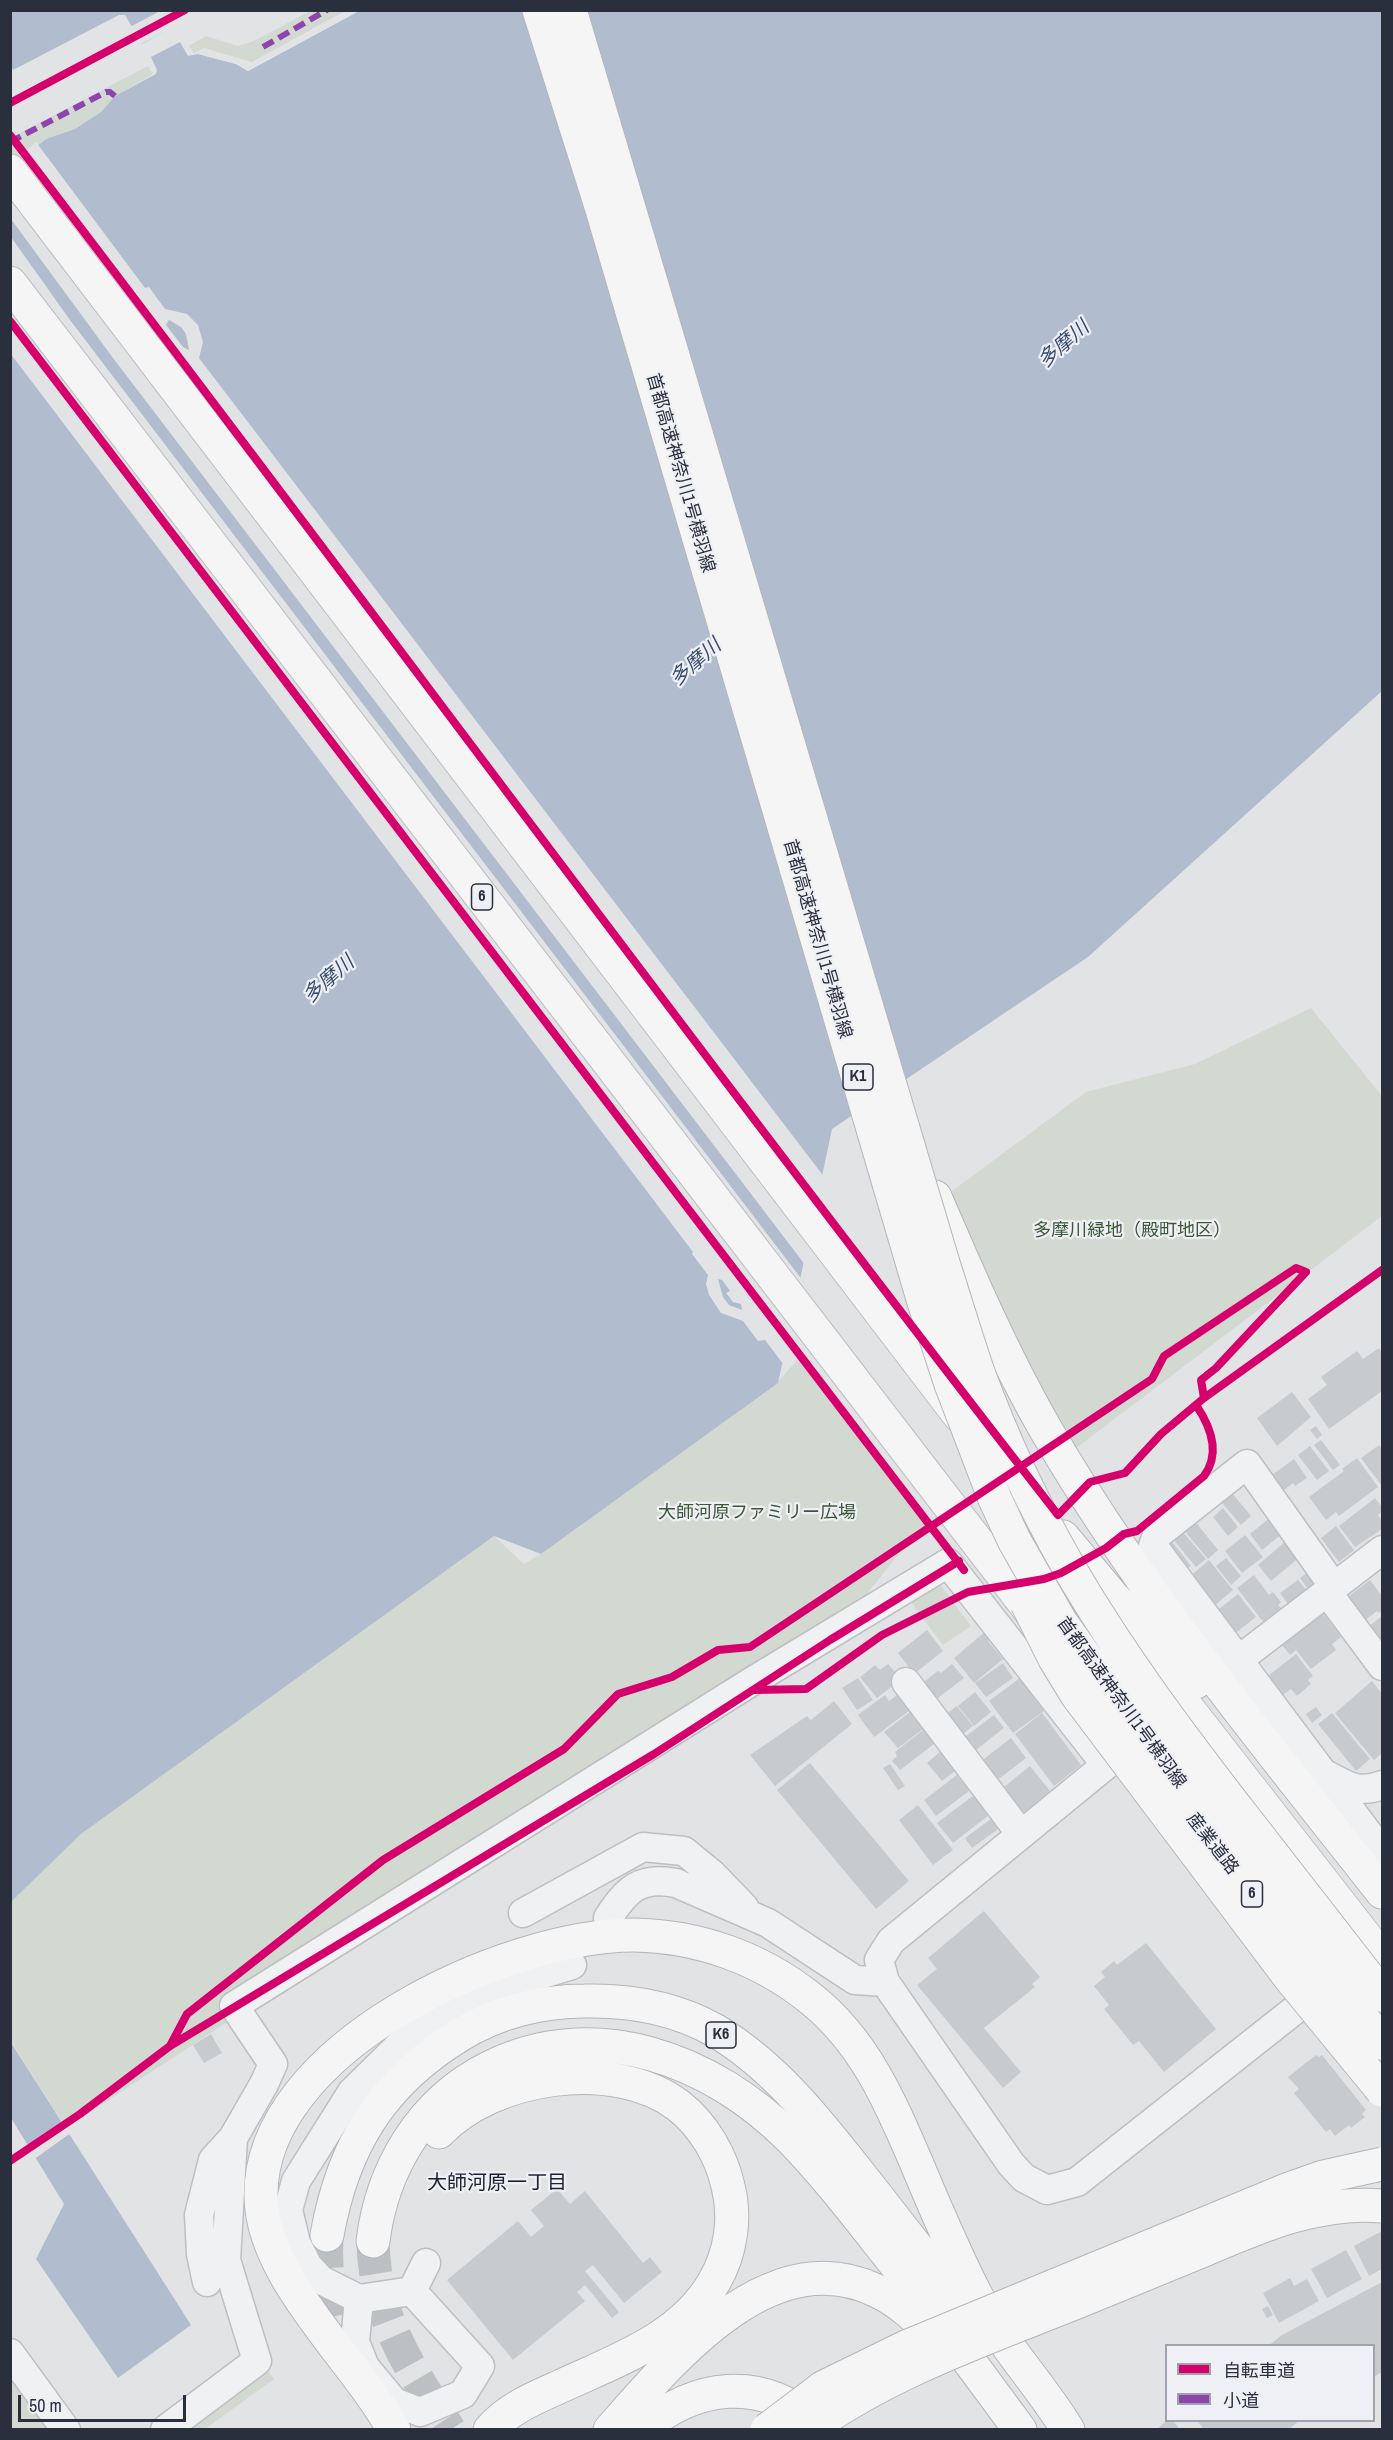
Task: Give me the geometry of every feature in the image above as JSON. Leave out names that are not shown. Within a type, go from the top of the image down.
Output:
[{"type":"main road","name":"首都高速神奈川1号横羽線","points":[[539,10],[601,206],[924,1302],[951,1384],[995,1499],[1014,1540],[1060,1621],[1131,1721],[1383,2043]]},
{"type":"main road","name":"首都高速神奈川1号横羽線","points":[[570,10],[897,1107],[979,1375],[1013,1474],[1138,1675],[1189,1746],[1383,1995]]},
{"type":"main road","points":[[10,171],[1066,1543],[1113,1597],[1197,1683],[1379,1902]]},
{"type":"main road","name":"産業道路","points":[[10,283],[1119,1727],[1325,1986],[1383,2063]]},
{"type":"main road","points":[[897,1107],[994,1331],[1047,1431],[1099,1514],[1185,1638],[1320,1813],[1379,1902]]},
{"type":"main road","points":[[951,1384],[971,1469],[992,1529],[1055,1659],[1077,1695],[1285,1970],[1383,2091]]},
{"type":"main road","points":[[1013,1474],[1170,1685],[1383,1958]]},
{"type":"main road","points":[[394,2430],[351,2364],[282,2270],[270,2245],[263,2221],[261,2195],[264,2166],[273,2136],[289,2107],[314,2077],[344,2049],[410,2003],[458,1978],[526,1953],[595,1938],[634,1935],[703,1944],[734,1953],[762,1967],[812,1999],[853,2041],[885,2092],[979,2301],[1008,2346],[1043,2390],[1068,2430]]},
{"type":"main road","name":"K6","points":[[327,2235],[343,2171],[355,2145],[390,2092],[414,2067],[440,2047],[479,2025],[505,2014],[540,2005],[607,2000],[664,2010],[715,2031],[764,2067],[787,2090],[833,2141],[1060,2430]]},
{"type":"main road","name":"K6","points":[[490,2430],[510,2411],[529,2400],[645,2346],[688,2316],[703,2299],[724,2262],[730,2241],[731,2198],[719,2157],[694,2120],[659,2094],[640,2086],[595,2078],[573,2078],[518,2086],[475,2104],[442,2129],[417,2161],[382,2242],[376,2215],[383,2190],[406,2144],[438,2105],[474,2076],[502,2061],[553,2046],[602,2044],[649,2052],[674,2060],[746,2099],[790,2137],[831,2183],[926,2303],[1018,2430]]},
{"type":"main road","points":[[767,2430],[824,2387],[906,2347],[1289,2189],[1323,2177],[1383,2164]]},
{"type":"main road","points":[[808,2430],[844,2404],[916,2368],[1234,2237],[1292,2216],[1318,2210],[1346,2206],[1383,2206]]},
{"type":"main road","points":[[610,2430],[670,2366],[734,2310],[776,2287],[798,2280],[818,2278],[858,2283],[894,2301],[930,2331],[1018,2430]]},
{"type":"main road","points":[[641,2430],[669,2409],[690,2398],[712,2392],[736,2391],[758,2393],[778,2400],[797,2409],[821,2430]]},
{"type":"street","points":[[1383,1666],[1247,1464],[1157,1535],[1153,1546],[1237,1661],[1327,1775],[1383,1852]]},
{"type":"street","points":[[1237,1661],[1383,1550]]},
{"type":"street","points":[[207,2283],[201,2254],[199,2215],[213,2160],[233,2138],[273,2064],[234,2006],[751,1682],[948,1563],[1107,1765]]},
{"type":"street","points":[[906,1682],[1021,1834]]},
{"type":"street","points":[[1170,1685],[1119,1727],[1111,1761],[1107,1765],[1021,1834],[990,1871],[891,1941],[879,1960],[885,1982],[1011,2164],[1024,2178],[1047,2190],[1077,2182],[1325,1986]]},
{"type":"street","points":[[1327,1775],[1352,1788],[1366,1791],[1383,1785]]},
{"type":"street","points":[[523,1913],[643,1847],[684,1851],[712,1874],[754,1917]]},
{"type":"street","points":[[608,1918],[620,1899],[641,1882],[660,1880],[676,1883],[768,1923],[855,1980],[885,1982]]},
{"type":"street","points":[[412,2291],[359,2300],[321,2280],[308,2266],[296,2243],[288,2210],[296,2181],[352,2092],[410,2034],[483,1992],[572,1965]]},
{"type":"street","points":[[165,2430],[257,2361],[226,2260],[233,2138]]},
{"type":"street","points":[[412,2291],[426,2263]]},
{"type":"street","points":[[359,2300],[355,2342],[365,2367],[394,2402],[420,2412],[463,2394],[480,2367],[412,2291]]},
{"type":"street","points":[[10,2353],[66,2430]]},
{"type":"green space","points":[[310,11],[345,11],[252,62],[204,48],[194,53],[189,46],[206,36],[238,46],[254,41]]},
{"type":"green space","points":[[148,66],[153,74],[115,96],[101,112],[75,129],[46,139],[11,167],[11,138]]},
{"type":"green space","name":"多摩川緑地（殿町地区）","points":[[1311,1008],[1382,1096],[1382,1216],[1063,1458],[948,1194],[1086,1092],[1195,1064]]},
{"type":"green space","name":"大師河原ファミリー広場","points":[[801,1356],[938,1534],[918,1530],[830,1640],[411,1901],[66,2128],[11,2041],[11,1902],[81,1834],[494,1536],[524,1564],[777,1383]]},
{"type":"green space","points":[[927,1567],[971,1626],[943,1645],[899,1586]]},
{"type":"green space","points":[[268,2371],[274,2379],[205,2429],[188,2430]]},
{"type":"green space","points":[[10,2376],[47,2427],[44,2429],[11,2429]]},
{"type":"water","points":[[11,11],[162,11],[173,27],[142,44],[125,15],[119,15],[13,70],[11,65]]},
{"type":"water","name":"多摩川","points":[[359,11],[1382,11],[1382,691],[1088,957],[832,1129],[778,1383],[541,1554],[494,1536],[81,1834],[11,1902],[11,167],[46,139],[75,129],[101,112],[115,96],[156,74],[157,70],[151,57],[180,42],[188,56],[198,54],[236,64],[248,71]]},
{"type":"water","points":[[10,2041],[191,2325],[118,2378],[36,2259],[64,2204],[11,2118]]},
{"type":"pier","points":[[165,10],[176,26],[139,45],[130,27]]},
{"type":"pier","points":[[353,10],[359,11],[248,71],[236,64],[198,54],[202,52],[237,62],[248,68]]},
{"type":"pier","points":[[36,142],[145,288],[149,287],[165,309],[187,314],[198,325],[203,342],[199,358],[825,1178],[806,1266],[113,358],[11,219],[10,164]],"holes":[[[169,320],[181,327],[186,334],[189,350],[183,347],[166,325]]]},
{"type":"pier","points":[[11,237],[70,320],[803,1281],[784,1365],[765,1340],[758,1341],[743,1321],[721,1313],[709,1295],[706,1284],[708,1275],[692,1254],[693,1252],[10,353]],"holes":[[[718,1279],[722,1280],[730,1291],[726,1293],[733,1302],[741,1304],[742,1310],[729,1305],[723,1297]]]},
{"type":"pier","points":[[64,2120],[72,2132],[33,2160],[25,2147]]},
{"type":"building","points":[[1379,1348],[1382,1353],[1382,1391],[1329,1429],[1308,1399],[1327,1385],[1321,1377],[1357,1351],[1363,1359]]},
{"type":"building","points":[[1292,1392],[1311,1417],[1277,1446],[1257,1418]]},
{"type":"building","points":[[1316,1426],[1322,1435],[1317,1439],[1310,1430]]},
{"type":"building","points":[[1321,1440],[1340,1465],[1333,1470],[1314,1445]]},
{"type":"building","points":[[1379,1445],[1382,1449],[1382,1486],[1361,1458]]},
{"type":"building","points":[[1310,1446],[1329,1471],[1317,1480],[1298,1455]]},
{"type":"building","points":[[1357,1458],[1378,1487],[1339,1516],[1336,1512],[1326,1520],[1309,1497],[1344,1471],[1342,1469]]},
{"type":"building","points":[[1294,1459],[1307,1478],[1295,1486],[1293,1483],[1284,1490],[1272,1475]]},
{"type":"building","points":[[1232,1493],[1251,1516],[1241,1525],[1222,1503]]},
{"type":"building","points":[[1375,1498],[1382,1507],[1382,1512],[1378,1515],[1382,1521],[1382,1529],[1355,1547],[1339,1526]]},
{"type":"building","points":[[1223,1508],[1238,1527],[1228,1536],[1213,1517]]},
{"type":"building","points":[[1271,1517],[1283,1533],[1262,1550],[1250,1534]]},
{"type":"building","points":[[1194,1520],[1218,1550],[1208,1559],[1183,1529]]},
{"type":"building","points":[[1336,1526],[1354,1550],[1339,1562],[1321,1538]]},
{"type":"building","points":[[1181,1530],[1206,1559],[1196,1567],[1172,1538]]},
{"type":"building","points":[[1245,1535],[1263,1557],[1242,1573],[1225,1551]]},
{"type":"building","points":[[1170,1539],[1191,1566],[1180,1575],[1161,1550]]},
{"type":"building","points":[[1287,1540],[1300,1557],[1271,1581],[1258,1565]]},
{"type":"building","points":[[1226,1558],[1241,1576],[1231,1585],[1216,1566]]},
{"type":"building","points":[[1209,1560],[1233,1590],[1213,1607],[1189,1577]]},
{"type":"building","points":[[1312,1569],[1315,1583],[1308,1589],[1300,1578]]},
{"type":"building","points":[[1254,1575],[1269,1595],[1273,1592],[1281,1602],[1278,1605],[1282,1609],[1264,1623],[1237,1588]]},
{"type":"building","points":[[1298,1580],[1306,1590],[1288,1604],[1280,1593]]},
{"type":"building","points":[[1370,1580],[1382,1596],[1382,1610],[1379,1613],[1377,1611],[1363,1622],[1346,1598]]},
{"type":"building","points":[[1238,1594],[1256,1617],[1233,1635],[1215,1612]]},
{"type":"building","points":[[1323,1613],[1341,1637],[1332,1644],[1336,1650],[1311,1669],[1296,1650],[1290,1655],[1282,1645]]},
{"type":"building","points":[[1382,1616],[1382,1646],[1368,1627]]},
{"type":"building","points":[[927,1630],[943,1651],[914,1674],[898,1653]]},
{"type":"building","points":[[986,1631],[991,1639],[988,1641],[1003,1659],[974,1683],[954,1658]]},
{"type":"building","points":[[1296,1654],[1313,1676],[1308,1680],[1311,1684],[1297,1696],[1291,1689],[1283,1695],[1268,1676]]},
{"type":"building","points":[[1003,1663],[1013,1678],[986,1697],[975,1683]]},
{"type":"building","points":[[888,1664],[901,1679],[877,1698],[860,1677],[875,1665],[880,1670]]},
{"type":"building","points":[[952,1664],[964,1678],[934,1701],[921,1684]]},
{"type":"building","points":[[858,1678],[873,1700],[857,1710],[842,1688]]},
{"type":"building","points":[[1020,1678],[1044,1711],[1013,1733],[989,1701]]},
{"type":"building","points":[[1372,1681],[1382,1694],[1382,1753],[1374,1760],[1335,1713]]},
{"type":"building","points":[[901,1692],[913,1708],[874,1737],[858,1715],[885,1695],[889,1701]]},
{"type":"building","points":[[975,1692],[991,1712],[974,1726],[958,1706]]},
{"type":"building","points":[[834,1701],[852,1724],[775,1786],[750,1755],[807,1716],[811,1720]]},
{"type":"building","points":[[957,1706],[973,1726],[958,1738],[942,1717]]},
{"type":"building","points":[[1316,1707],[1322,1715],[1312,1723],[1306,1714]]},
{"type":"building","points":[[910,1712],[923,1729],[898,1748],[884,1732]]},
{"type":"building","points":[[1042,1713],[1081,1765],[1054,1786],[1015,1734]]},
{"type":"building","points":[[1332,1713],[1370,1759],[1356,1771],[1318,1724]]},
{"type":"building","points":[[994,1715],[1004,1728],[972,1753],[961,1740]]},
{"type":"building","points":[[927,1727],[938,1741],[900,1770],[892,1761],[897,1756],[895,1752]]},
{"type":"building","points":[[1011,1738],[1026,1758],[995,1782],[980,1762]]},
{"type":"building","points":[[941,1751],[956,1770],[942,1781],[927,1763]]},
{"type":"building","points":[[810,1763],[909,1881],[876,1909],[777,1790]]},
{"type":"building","points":[[890,1764],[905,1786],[898,1790],[883,1768]]},
{"type":"building","points":[[1030,1766],[1050,1791],[1018,1817],[1004,1800],[1011,1795],[1004,1787]]},
{"type":"building","points":[[957,1775],[969,1791],[936,1816],[924,1800]]},
{"type":"building","points":[[978,1792],[993,1812],[953,1843],[937,1823]]},
{"type":"building","points":[[918,1805],[953,1850],[933,1865],[899,1820]]},
{"type":"building","points":[[991,1819],[998,1829],[972,1848],[965,1838]]},
{"type":"building","points":[[984,1911],[1040,1977],[1032,1984],[1035,1987],[984,2028],[1021,2072],[1003,2088],[917,1985],[937,1969],[928,1958]]},
{"type":"building","points":[[1146,1943],[1216,2029],[1164,2072],[1139,2041],[1133,2045],[1104,2009],[1109,2005],[1094,1986],[1105,1977],[1101,1972],[1114,1961],[1117,1965]]},
{"type":"building","points":[[211,2034],[222,2053],[204,2063],[193,2045]]},
{"type":"building","points":[[1316,2055],[1319,2057],[1322,2055],[1366,2110],[1362,2114],[1365,2117],[1351,2128],[1349,2125],[1335,2136],[1330,2129],[1326,2132],[1294,2093],[1299,2089],[1288,2077]]},
{"type":"building","points":[[557,2189],[570,2204],[585,2191],[643,2263],[650,2257],[662,2272],[624,2303],[593,2265],[585,2271],[619,2312],[612,2318],[585,2285],[577,2292],[585,2301],[513,2360],[447,2280],[518,2221],[531,2237],[544,2226],[531,2210]]},
{"type":"building","points":[[1382,2231],[1382,2269],[1369,2276],[1354,2246]]},
{"type":"building","points":[[1346,2250],[1362,2279],[1327,2298],[1311,2269]]},
{"type":"building","points":[[1290,2278],[1294,2286],[1307,2279],[1319,2301],[1279,2323],[1263,2293]]},
{"type":"building","points":[[1382,2282],[1382,2372],[1375,2376],[1375,2344],[1271,2344],[1282,2335]]},
{"type":"building","points":[[1268,2306],[1273,2315],[1267,2318],[1262,2309]]},
{"type":"building","points":[[1165,2422],[1174,2422],[1180,2430],[1156,2430]]},
{"type":"building","points":[[1198,2422],[1298,2422],[1288,2430],[1204,2430]]},
{"type":"tunnel","points":[[327,2235],[330,2298],[345,2359]]},
{"type":"tunnel","points":[[373,2241],[375,2268],[387,2318],[408,2363],[450,2430]]},
{"type":"marked path","points":[[263,47],[327,10]]},
{"type":"marked path","points":[[10,142],[106,92],[115,96]]},
{"type":"cycle path","points":[[10,103],[185,10]]},
{"type":"cycle path","points":[[10,135],[794,1172],[1058,1515],[1090,1482],[1125,1473],[1161,1434],[1204,1398],[1382,1270]]},
{"type":"cycle path","points":[[10,321],[964,1570]]},
{"type":"cycle path","points":[[170,2046],[187,2014],[383,1860],[564,1749],[618,1694],[672,1677],[718,1650],[750,1647],[1152,1379],[1164,1356],[1296,1268],[1306,1272],[1216,1368],[1201,1380],[1204,1398]]},
{"type":"cycle path","points":[[754,1690],[806,1689],[882,1635],[968,1592],[1044,1579],[1061,1573],[1106,1548],[1124,1534],[1137,1531],[1204,1476],[1209,1467],[1212,1458],[1212,1440],[1206,1422],[1196,1405]]},
{"type":"cycle path","points":[[10,2161],[80,2114],[170,2046],[654,1754],[830,1640],[959,1561]]},
{"type":"district","name":"大師河原一丁目","points":[[497,2184]]}]
